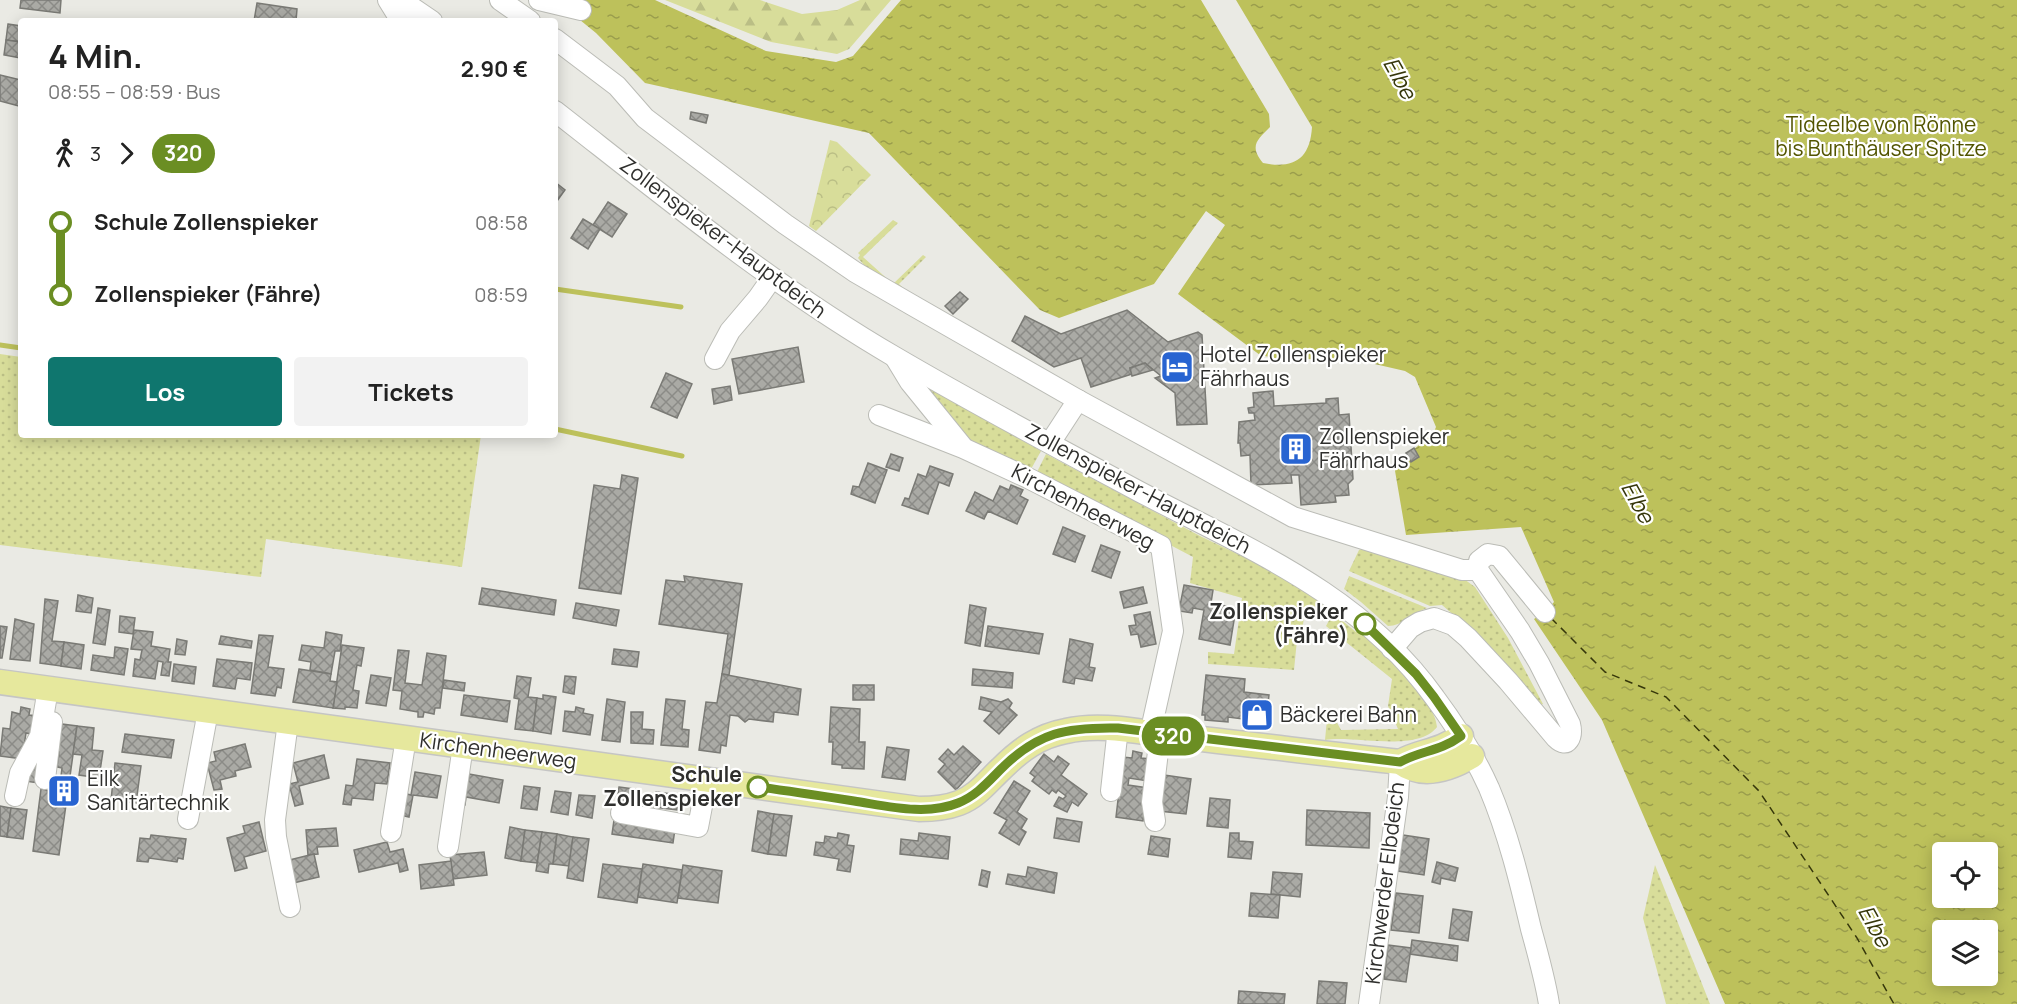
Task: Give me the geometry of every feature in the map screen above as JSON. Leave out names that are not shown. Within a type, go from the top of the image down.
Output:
[{"type":"main road","name":"Kirchenheerweg","points":[[0,682],[903,808],[932,809],[959,803],[984,787],[1023,748],[1040,739],[1079,729],[1118,728],[1400,762],[1409,757],[1442,748],[1466,746]]},
{"type":"street","points":[[388,0],[400,18]]},
{"type":"street","points":[[401,0],[428,18]]},
{"type":"street","points":[[539,0],[581,9]]},
{"type":"street","points":[[510,3],[527,18]]},
{"type":"street","points":[[558,41],[617,86],[645,118],[805,238],[865,278],[1078,400],[1293,517],[1462,570],[1478,570]]},
{"type":"street","name":"Zollenspieker-Hauptdeich","points":[[558,113],[772,278],[894,357],[1050,443],[1271,559],[1316,585],[1356,615],[1392,649],[1434,697],[1466,746],[1489,789],[1510,849],[1549,1004]]},
{"type":"street","points":[[715,359],[730,331],[772,278]]},
{"type":"street","name":"Kirchenheerweg","points":[[894,357],[910,382],[963,448]]},
{"type":"street","points":[[1050,443],[1078,400]]},
{"type":"street","name":"Kirchenheerweg","points":[[879,415],[963,448],[1028,478],[1161,546],[1173,631],[1155,734]]},
{"type":"street","points":[[1392,649],[1410,628],[1420,622],[1434,618],[1454,625],[1509,681],[1556,738],[1560,742],[1565,742],[1570,740],[1572,734],[1570,724],[1539,663],[1504,604],[1478,570],[1482,556],[1488,554],[1499,556],[1545,612]]},
{"type":"street","points":[[45,779],[53,689]]},
{"type":"street","points":[[15,796],[20,773],[40,736],[53,689]]},
{"type":"street","points":[[188,819],[208,711]]},
{"type":"street","points":[[288,722],[275,820],[276,837],[290,907]]},
{"type":"street","points":[[1111,790],[1118,728]]},
{"type":"street","points":[[1155,734],[1152,802],[1155,821]]},
{"type":"street","points":[[391,832],[406,738]]},
{"type":"street","points":[[448,847],[463,746]]},
{"type":"street","name":"Kirchwerder Elbdeich","points":[[1369,1004],[1398,797],[1400,762]]},
{"type":"street","points":[[621,813],[698,827],[707,780]]},
{"type":"green space","points":[[665,0],[760,0],[802,14],[837,10],[860,0],[891,0],[849,49],[837,54],[771,42]]},
{"type":"green space","points":[[830,140],[837,142],[871,175],[816,231],[809,226]]},
{"type":"green space","points":[[893,220],[898,223],[863,257],[893,284],[923,255],[926,257],[899,284],[913,297],[871,273],[858,258],[860,255],[858,253]]},
{"type":"green space","points":[[0,354],[18,357],[18,438],[481,438],[462,567],[266,539],[261,577],[0,545]]},
{"type":"green space","points":[[919,382],[1041,451],[1030,471],[967,440]]},
{"type":"green space","points":[[1046,454],[1202,537],[1267,568],[1318,598],[1328,609],[1319,621],[1315,618],[1304,617],[1301,640],[1297,640],[1294,670],[1208,664],[1208,652],[1234,654],[1242,598],[1190,583],[1193,557],[1036,474]]},
{"type":"green space","points":[[1367,547],[1457,574],[1475,587],[1508,638],[1543,704],[1539,706],[1471,630],[1442,605],[1430,606],[1349,571],[1359,550]]},
{"type":"green space","points":[[1349,576],[1427,608],[1398,624],[1388,626],[1344,589]]},
{"type":"green space","points":[[1333,613],[1356,632],[1361,631],[1418,690],[1428,703],[1437,727],[1428,735],[1401,741],[1325,740],[1327,719],[1334,717],[1341,730],[1398,729],[1388,706],[1392,679],[1326,626]]},
{"type":"green space","points":[[1655,865],[1710,1004],[1666,1004],[1643,918]]},
{"type":"water","name":"Elbe","points":[[578,0],[655,0],[766,51],[836,62],[853,56],[901,0],[1201,0],[1269,114],[1270,127],[1256,144],[1256,152],[1263,163],[1283,165],[1298,160],[1304,154],[1311,138],[1312,127],[1236,0],[2017,0],[2017,1004],[1725,1004],[1602,720],[1534,619],[1554,602],[1521,527],[1406,535],[1394,465],[1433,434],[1436,427],[1415,377],[1405,371],[1366,362],[1279,359],[1260,355],[1178,294],[1225,225],[1206,211],[1154,284],[1059,318],[1040,310],[869,133],[645,83],[596,33],[580,20],[582,2]]},
{"type":"building","points":[[21,0],[61,0],[60,13],[20,8]]},
{"type":"building","points":[[257,3],[297,9],[296,18],[254,18]]},
{"type":"building","points":[[8,24],[18,26],[18,42],[6,40]]},
{"type":"building","points":[[6,40],[18,42],[18,57],[4,55]]},
{"type":"building","points":[[0,75],[18,79],[18,106],[0,101]]},
{"type":"building","points":[[691,112],[708,115],[706,123],[690,119]]},
{"type":"building","points":[[558,184],[565,190],[558,200]]},
{"type":"building","points":[[608,202],[627,214],[612,237],[593,225]]},
{"type":"building","points":[[583,219],[600,229],[588,249],[571,238]]},
{"type":"building","points":[[960,292],[968,299],[953,314],[945,306]]},
{"type":"building","name":"Hotel Zollenspieker Fährhaus","points":[[1127,310],[1168,342],[1198,332],[1202,335],[1207,424],[1177,425],[1175,393],[1155,378],[1161,376],[1145,363],[1130,368],[1132,374],[1091,387],[1081,358],[1054,367],[1012,341],[1025,316],[1061,334]]},
{"type":"building","points":[[798,347],[804,382],[739,394],[732,359]]},
{"type":"building","points":[[1145,363],[1153,370],[1132,376],[1130,368]]},
{"type":"building","points":[[666,373],[692,384],[677,418],[651,407]]},
{"type":"building","points":[[730,386],[732,400],[714,404],[712,389]]},
{"type":"building","name":"Zollenspieker Fährhaus","points":[[1273,391],[1274,406],[1326,403],[1326,399],[1338,398],[1339,415],[1349,414],[1353,479],[1348,484],[1349,495],[1335,496],[1336,502],[1301,505],[1299,475],[1291,475],[1292,483],[1251,485],[1250,455],[1241,456],[1240,443],[1238,443],[1239,422],[1255,420],[1254,413],[1249,413],[1248,408],[1254,407],[1253,393]]},
{"type":"building","points":[[1414,448],[1419,457],[1411,462],[1406,453]]},
{"type":"building","points":[[891,454],[903,458],[899,471],[886,467]]},
{"type":"building","points":[[868,463],[887,470],[875,503],[851,494],[853,486],[859,487]]},
{"type":"building","points":[[930,466],[953,474],[949,486],[939,482],[928,514],[902,505],[905,498],[909,499],[918,474],[926,477]]},
{"type":"building","points":[[622,475],[638,478],[621,594],[579,588],[594,485],[620,489]]},
{"type":"building","points":[[1011,485],[1023,490],[1020,496],[1028,500],[1017,524],[988,511],[984,519],[966,511],[975,492],[993,501],[1000,486],[1009,490]]},
{"type":"building","points":[[1063,527],[1085,536],[1075,562],[1053,554]]},
{"type":"building","points":[[1101,545],[1120,552],[1111,578],[1092,571]]},
{"type":"building","points":[[684,576],[742,584],[729,675],[722,674],[728,634],[659,624],[666,580],[685,582]]},
{"type":"building","points":[[1184,585],[1213,590],[1211,603],[1236,608],[1230,645],[1199,639],[1204,610],[1193,608],[1192,613],[1179,611]]},
{"type":"building","points":[[1143,587],[1147,603],[1124,608],[1120,592]]},
{"type":"building","points":[[482,588],[556,600],[554,615],[479,604]]},
{"type":"building","points":[[78,595],[93,598],[91,613],[76,611]]},
{"type":"building","points":[[45,599],[58,601],[52,641],[64,642],[61,666],[40,663]]},
{"type":"building","points":[[576,603],[619,610],[616,626],[573,618]]},
{"type":"building","points":[[970,605],[986,608],[980,646],[965,643]]},
{"type":"building","points":[[98,608],[110,610],[105,645],[93,643]]},
{"type":"building","points":[[1150,612],[1156,644],[1141,647],[1138,634],[1131,635],[1129,626],[1136,625],[1134,615]]},
{"type":"building","points":[[120,616],[135,618],[133,634],[119,632]]},
{"type":"building","points":[[15,619],[34,624],[30,661],[10,659]]},
{"type":"building","points":[[0,626],[7,627],[2,658],[0,658]]},
{"type":"building","points":[[988,626],[1043,634],[1039,654],[985,646]]},
{"type":"building","points":[[134,630],[153,632],[151,646],[170,649],[169,676],[161,675],[163,662],[158,661],[155,679],[133,676],[135,659],[140,660],[142,650],[131,649]]},
{"type":"building","points":[[326,632],[342,635],[340,651],[335,651],[331,674],[310,670],[311,662],[299,660],[302,645],[324,648]]},
{"type":"building","points":[[259,635],[273,636],[268,667],[284,669],[281,688],[277,687],[275,696],[251,693]]},
{"type":"building","points":[[221,636],[252,641],[251,648],[219,644]]},
{"type":"building","points":[[177,639],[187,641],[185,655],[175,654]]},
{"type":"building","points":[[1070,639],[1093,644],[1089,667],[1095,668],[1092,681],[1075,678],[1074,684],[1063,682]]},
{"type":"building","points":[[64,642],[84,645],[81,669],[61,666]]},
{"type":"building","points":[[342,645],[364,648],[361,666],[357,665],[353,690],[359,691],[357,708],[333,708]]},
{"type":"building","points":[[115,647],[128,649],[124,675],[91,670],[93,655],[114,658]]},
{"type":"building","points":[[614,649],[639,652],[637,667],[612,664]]},
{"type":"building","points":[[398,650],[409,651],[405,683],[422,685],[427,653],[446,656],[440,708],[435,708],[434,714],[424,712],[423,717],[418,717],[418,712],[400,709],[402,691],[393,690]]},
{"type":"building","points":[[217,659],[252,663],[250,680],[237,678],[235,689],[213,686]]},
{"type":"building","points":[[174,664],[196,667],[194,684],[172,681]]},
{"type":"building","points":[[299,669],[331,674],[330,681],[337,682],[333,708],[293,702]]},
{"type":"building","points":[[973,669],[1013,673],[1012,688],[972,685]]},
{"type":"building","points":[[722,674],[801,689],[798,715],[774,712],[773,722],[749,719],[745,722],[738,716],[730,715],[726,746],[721,745],[720,753],[699,750],[706,702],[717,703]]},
{"type":"building","points":[[371,675],[391,678],[386,706],[366,703]]},
{"type":"building","points":[[1206,675],[1245,679],[1244,692],[1269,695],[1266,722],[1228,717],[1228,722],[1205,720],[1205,715],[1202,715]]},
{"type":"building","points":[[517,676],[531,678],[528,697],[537,698],[533,731],[515,729],[519,699],[514,698]]},
{"type":"building","points":[[565,676],[576,677],[574,694],[563,692]]},
{"type":"building","points":[[444,680],[465,683],[464,691],[443,688]]},
{"type":"building","points":[[853,685],[874,685],[874,700],[853,700]]},
{"type":"building","points":[[464,695],[510,701],[507,722],[461,715]]},
{"type":"building","points":[[543,695],[556,697],[551,734],[533,731],[537,698],[543,699]]},
{"type":"building","points":[[981,697],[1001,702],[1008,699],[1012,703],[1009,708],[1017,715],[999,734],[984,721],[992,712],[979,709]]},
{"type":"building","points":[[607,699],[625,702],[620,742],[602,740]]},
{"type":"building","points":[[666,699],[685,701],[682,729],[689,730],[688,747],[661,745]]},
{"type":"building","points":[[21,707],[30,709],[29,715],[38,716],[36,735],[26,733],[22,759],[0,756],[3,728],[10,729],[12,712],[20,714]]},
{"type":"building","points":[[576,707],[584,709],[583,713],[593,715],[590,735],[563,731],[565,711],[575,712]]},
{"type":"building","points":[[831,707],[860,709],[859,742],[865,742],[864,769],[842,768],[842,765],[832,764],[833,742],[829,742]]},
{"type":"building","points":[[631,712],[643,712],[642,729],[654,730],[653,744],[631,743]]},
{"type":"building","name":"Eilk Sanitärtechnik","points":[[62,724],[77,726],[59,855],[33,851],[41,789],[59,792],[62,768],[57,767],[59,752],[57,752]]},
{"type":"building","points":[[77,726],[94,728],[92,750],[103,751],[99,778],[79,775],[82,755],[73,754]]},
{"type":"building","points":[[125,734],[174,740],[171,758],[122,752]]},
{"type":"building","points":[[245,744],[251,767],[235,771],[236,776],[220,780],[222,789],[214,790],[207,763],[216,761],[214,752]]},
{"type":"building","points":[[963,746],[981,762],[956,790],[938,772],[945,764],[939,759],[948,749],[954,755]]},
{"type":"building","points":[[887,747],[909,750],[905,780],[882,777]]},
{"type":"building","points":[[1133,751],[1142,753],[1141,758],[1151,759],[1148,781],[1129,778],[1128,785],[1148,788],[1143,821],[1116,817],[1123,757],[1132,758]]},
{"type":"building","points":[[1044,754],[1054,762],[1058,756],[1069,764],[1061,775],[1087,794],[1078,806],[1072,802],[1067,812],[1054,806],[1059,797],[1063,799],[1066,796],[1058,790],[1056,793],[1052,790],[1049,794],[1032,781],[1035,777],[1030,773]]},
{"type":"building","points":[[324,755],[329,778],[299,786],[303,804],[295,806],[289,784],[298,782],[293,763]]},
{"type":"building","points":[[357,759],[390,763],[387,784],[375,783],[373,800],[352,798],[351,805],[343,804],[346,785],[353,786]]},
{"type":"building","points":[[33,761],[41,763],[39,783],[24,781]]},
{"type":"building","points":[[115,763],[141,766],[136,803],[111,800]]},
{"type":"building","points":[[415,772],[441,776],[437,798],[413,795],[409,817],[400,815],[403,793],[411,795]]},
{"type":"building","points":[[469,774],[503,780],[499,803],[466,797],[465,805],[458,804],[463,776],[469,777]]},
{"type":"building","points":[[1164,775],[1191,779],[1186,814],[1159,811]]},
{"type":"building","points":[[1014,781],[1030,791],[1017,812],[1027,819],[1021,829],[1026,832],[1019,845],[999,833],[1007,820],[994,813]]},
{"type":"building","points":[[524,786],[540,788],[537,810],[521,808]]},
{"type":"building","points":[[619,787],[641,790],[639,804],[617,802]]},
{"type":"building","points":[[555,791],[571,793],[568,815],[551,812]]},
{"type":"building","points":[[656,792],[679,795],[677,810],[654,807]]},
{"type":"building","points":[[579,795],[595,796],[592,818],[576,815]]},
{"type":"building","points":[[1210,798],[1230,800],[1228,828],[1207,826]]},
{"type":"building","points":[[0,806],[11,808],[7,837],[0,836]]},
{"type":"building","points":[[11,808],[27,810],[23,839],[7,837]]},
{"type":"building","points":[[1307,810],[1370,813],[1369,848],[1306,845]]},
{"type":"building","points":[[758,811],[774,814],[768,854],[752,851]]},
{"type":"building","points":[[774,814],[792,816],[786,856],[768,854]]},
{"type":"building","points":[[1057,818],[1082,822],[1079,842],[1054,838]]},
{"type":"building","points":[[614,820],[675,829],[673,843],[612,834]]},
{"type":"building","points":[[259,822],[266,851],[244,857],[247,868],[235,871],[227,838],[245,833],[243,826]]},
{"type":"building","points":[[510,827],[525,830],[521,861],[505,858]]},
{"type":"building","points":[[336,828],[338,846],[317,847],[318,854],[308,855],[306,830]]},
{"type":"building","points":[[525,830],[542,832],[537,863],[521,861]]},
{"type":"building","points":[[542,832],[557,834],[553,864],[549,864],[548,873],[536,871]]},
{"type":"building","points":[[838,833],[849,835],[847,845],[854,846],[850,872],[837,870],[839,859],[814,855],[816,842],[824,843],[825,836],[837,838]]},
{"type":"building","points":[[919,833],[950,837],[948,859],[900,854],[901,839],[918,841]]},
{"type":"building","points":[[1230,833],[1239,833],[1239,841],[1253,842],[1251,859],[1228,857]]},
{"type":"building","points":[[557,834],[573,837],[569,866],[553,864]]},
{"type":"building","points":[[151,835],[186,839],[183,859],[178,858],[177,862],[149,858],[148,862],[137,861],[140,838],[150,839]]},
{"type":"building","points":[[1403,835],[1429,839],[1424,875],[1398,871]]},
{"type":"building","points":[[1151,836],[1170,839],[1168,857],[1148,854]]},
{"type":"building","points":[[573,837],[589,839],[583,881],[567,878]]},
{"type":"building","points":[[387,842],[390,852],[403,849],[408,870],[400,872],[398,863],[359,872],[354,850]]},
{"type":"building","points":[[484,852],[487,875],[453,879],[450,855]]},
{"type":"building","points":[[314,854],[319,877],[289,884],[289,860]]},
{"type":"building","points":[[451,861],[454,885],[421,889],[419,865]]},
{"type":"building","points":[[1437,862],[1458,868],[1455,881],[1441,878],[1440,884],[1432,882]]},
{"type":"building","points":[[603,864],[642,869],[637,903],[598,897]]},
{"type":"building","points":[[643,864],[682,870],[677,903],[638,897]]},
{"type":"building","points":[[683,865],[722,871],[718,903],[678,898]]},
{"type":"building","points":[[1028,867],[1057,873],[1054,893],[1006,884],[1008,874],[1026,877]]},
{"type":"building","points":[[982,870],[990,872],[987,887],[979,885]]},
{"type":"building","points":[[1273,872],[1302,874],[1300,897],[1271,894]]},
{"type":"building","points":[[1251,893],[1280,895],[1278,918],[1249,916]]},
{"type":"building","points":[[1396,893],[1423,896],[1419,933],[1391,930]]},
{"type":"building","points":[[1453,909],[1472,912],[1468,941],[1449,938]]},
{"type":"building","points":[[1412,940],[1458,946],[1457,961],[1410,954]]},
{"type":"building","points":[[1388,945],[1411,948],[1406,982],[1384,979]]},
{"type":"building","points":[[1319,981],[1347,983],[1345,1004],[1317,1004]]},
{"type":"building","points":[[1239,991],[1285,994],[1284,1004],[1238,1004]]},
{"type":"waterway","points":[[558,289],[681,307]]},
{"type":"waterway","points":[[0,345],[18,348]]},
{"type":"waterway","points":[[558,430],[682,456]]},
{"type":"ferry route","points":[[1551,618],[1605,672],[1666,697],[1759,791],[1857,938],[1894,1004]]},
{"type":"bus line","name":"320","points":[[758,787],[903,808],[944,807],[971,797],[1023,748],[1048,736],[1079,729],[1118,728],[1150,734],[1400,762],[1409,757],[1442,748],[1461,736],[1416,674],[1365,624]]},
{"type":"place","name":"Hotel Zollenspieker Fährhaus","points":[[1177,367]]},
{"type":"place","name":"Zollenspieker Fährhaus","points":[[1296,449]]},
{"type":"place","name":"Zollenspieker (Fähre)","points":[[1365,624]]},
{"type":"place","name":"Bäckerei Bahn","points":[[1257,715]]},
{"type":"place","name":"Schule Zollenspieker","points":[[758,787]]},
{"type":"place","name":"Eilk Sanitärtechnik","points":[[64,791]]},
{"type":"park label","name":"Tideelbe von Rönne bis Bunthäuser Spitze","points":[[1881,137]]}]
